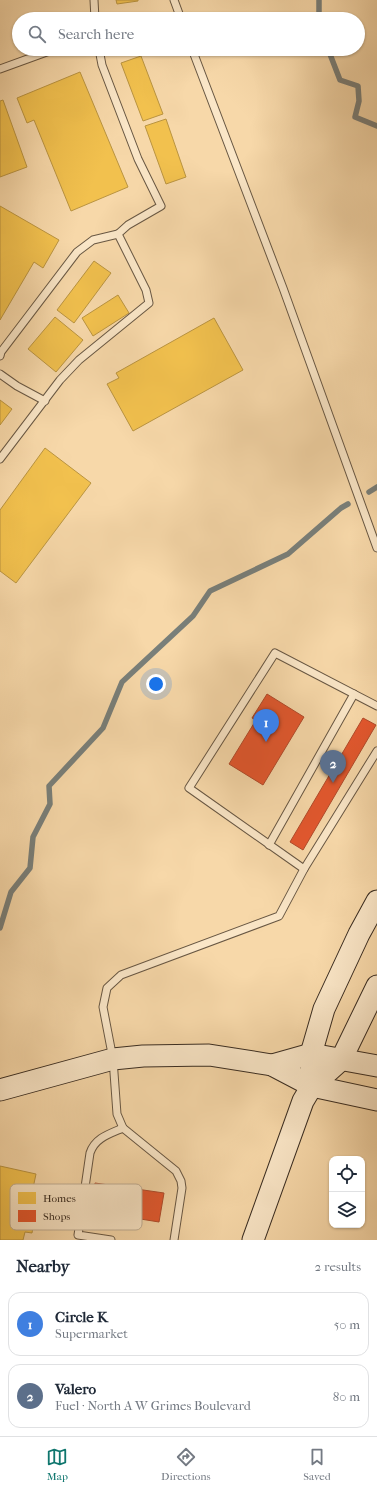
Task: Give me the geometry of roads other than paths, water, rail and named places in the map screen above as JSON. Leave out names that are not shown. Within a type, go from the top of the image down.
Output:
[{"type":"main road","points":[[312,1086],[311,1054],[324,1009],[359,934],[377,901]]},
{"type":"main road","points":[[253,1240],[298,1115],[312,1086],[341,1060],[377,986]]},
{"type":"main road","points":[[272,1065],[311,1054],[377,1066]]},
{"type":"main road","points":[[0,1090],[114,1059],[143,1056],[209,1055],[272,1065],[312,1086],[377,1100]]},
{"type":"lane","points":[[94,0],[95,12]]},
{"type":"lane","points":[[174,0],[178,12]]},
{"type":"lane","points":[[0,69],[36,56]]},
{"type":"lane","points":[[0,356],[1,352],[77,252],[93,240],[118,234],[128,225],[161,206],[138,159],[102,64],[100,56]]},
{"type":"lane","points":[[195,56],[283,288],[377,548]]},
{"type":"lane","points":[[0,458],[60,380],[79,360],[149,303],[146,290],[118,234]]},
{"type":"lane","points":[[0,374],[16,386],[45,401]]},
{"type":"lane","points":[[304,870],[189,788],[275,653],[377,706]]},
{"type":"lane","points":[[269,845],[354,694]]},
{"type":"lane","points":[[174,1240],[182,1181],[176,1172],[123,1128],[117,1114],[114,1059],[103,1007],[107,988],[121,975],[279,916],[304,870],[377,751]]},
{"type":"lane","points":[[85,1184],[92,1145],[99,1139],[123,1128]]},
{"type":"lane","points":[[79,1230],[78,1235],[111,1240]]},
{"type":"waterway","points":[[319,0],[319,12]]},
{"type":"waterway","points":[[331,56],[340,80],[358,86],[359,101],[355,117],[377,126]]},
{"type":"waterway","points":[[369,492],[377,487]]},
{"type":"waterway","points":[[0,928],[11,892],[30,868],[33,837],[50,804],[49,786],[103,728],[122,682],[193,616],[210,591],[288,554],[341,508],[348,504]]},
{"type":"place","name":"Circle K","points":[[266,742]]},
{"type":"place","name":"Valero","points":[[333,783]]}]
